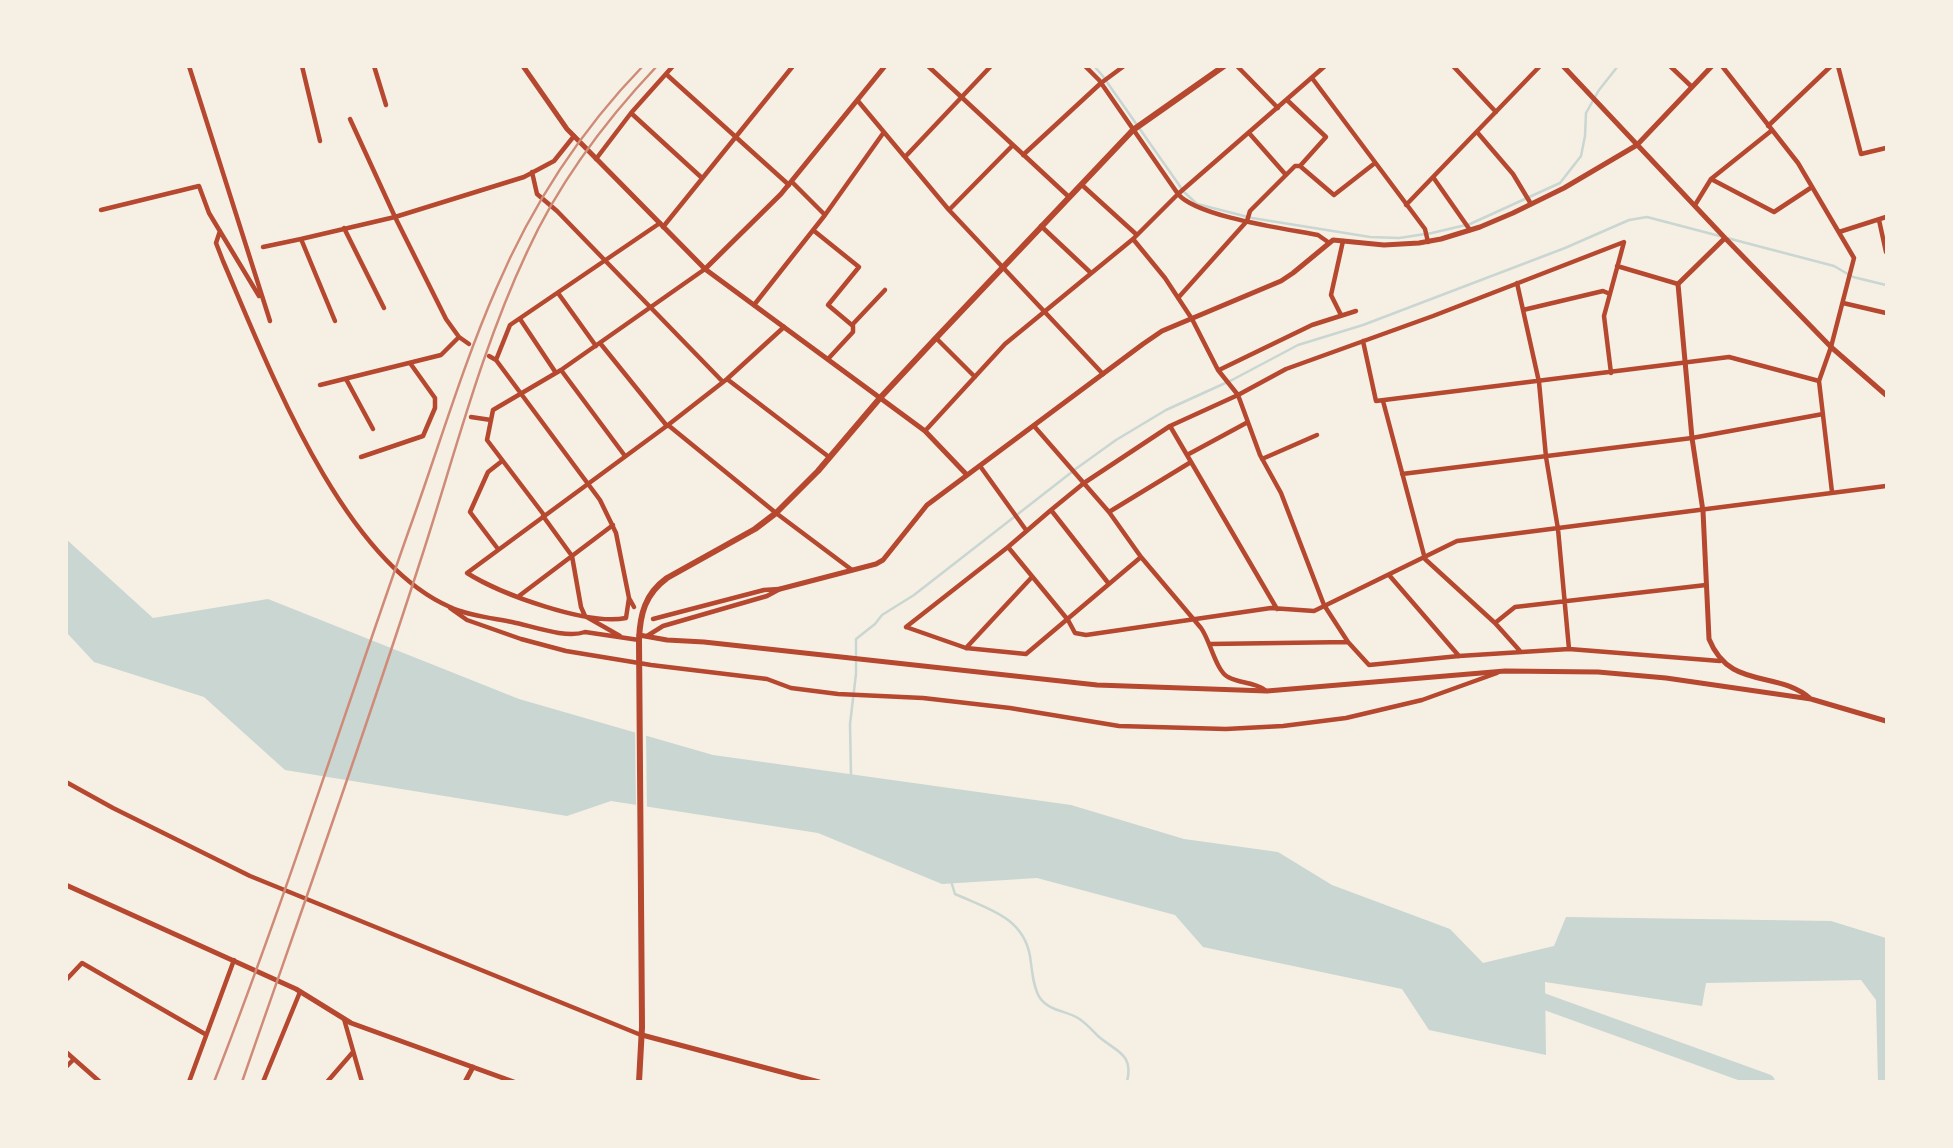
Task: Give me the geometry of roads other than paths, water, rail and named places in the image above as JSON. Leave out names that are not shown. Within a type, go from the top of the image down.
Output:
[{"type":"main road","points":[[639,1082],[642,1031],[639,640],[642,609],[650,593],[677,571],[755,529],[776,513],[798,492],[880,398],[1133,130],[1224,66]]},
{"type":"street","points":[[189,66],[270,321]]},
{"type":"street","points":[[302,66],[320,141]]},
{"type":"street","points":[[374,66],[386,105]]},
{"type":"street","points":[[523,66],[574,136],[705,269],[925,431],[967,475]]},
{"type":"street","points":[[596,159],[631,113],[673,66]]},
{"type":"street","points":[[496,360],[510,325],[662,225],[773,94],[793,66]]},
{"type":"street","points":[[928,66],[1069,197]]},
{"type":"street","points":[[905,157],[991,66]]},
{"type":"street","points":[[1085,66],[1101,83],[1178,194],[1188,203],[1197,208],[1247,221],[1318,235],[1328,242]]},
{"type":"street","points":[[1023,155],[1101,83],[1124,66]]},
{"type":"street","points":[[1237,66],[1278,108]]},
{"type":"street","points":[[925,431],[1005,344],[1135,237],[1178,194],[1325,66]]},
{"type":"street","points":[[1453,66],[1496,112]]},
{"type":"street","points":[[1406,205],[1540,66]]},
{"type":"street","points":[[1563,66],[1831,347],[1886,395]]},
{"type":"street","points":[[1670,66],[1692,88]]},
{"type":"street","points":[[1722,66],[1798,163],[1854,258],[1831,347],[1819,381],[1832,492]]},
{"type":"street","points":[[1695,205],[1712,179],[1770,129],[1831,66]]},
{"type":"street","points":[[1838,66],[1861,154],[1886,148]]},
{"type":"street","points":[[624,638],[585,616],[572,556],[486,440],[493,410],[558,371],[705,269],[790,183],[884,67]]},
{"type":"street","points":[[653,619],[876,564],[883,560],[926,505],[1152,337],[1281,281],[1328,242],[1343,240],[1384,245],[1428,242],[1470,230],[1531,204],[1637,145],[1709,67]]},
{"type":"street","points":[[666,74],[825,215]]},
{"type":"street","points":[[1312,78],[1424,229],[1428,242]]},
{"type":"street","points":[[1178,298],[1247,221],[1250,211],[1296,166],[1300,166],[1326,137],[1287,100]]},
{"type":"street","points":[[858,101],[949,210],[1103,374]]},
{"type":"street","points":[[631,113],[702,178]]},
{"type":"street","points":[[351,119],[395,217],[446,319],[459,337],[469,344]]},
{"type":"street","points":[[754,305],[825,215],[884,132]]},
{"type":"street","points":[[1476,132],[1513,174],[1531,204]]},
{"type":"street","points":[[1249,134],[1286,175]]},
{"type":"street","points":[[263,247],[395,217],[532,172],[554,161],[574,136]]},
{"type":"street","points":[[949,210],[1013,145]]},
{"type":"street","points":[[1300,166],[1334,195],[1376,163]]},
{"type":"street","points":[[532,172],[537,194],[725,380],[829,457]]},
{"type":"street","points":[[1433,177],[1470,230]]},
{"type":"street","points":[[1712,179],[1774,212],[1812,187]]},
{"type":"street","points":[[1081,184],[1135,237],[1192,319],[1219,370],[1238,395],[1262,459],[1281,492],[1324,606],[1369,666],[1459,656],[1569,649],[1720,660]]},
{"type":"street","points":[[101,210],[200,186],[209,213],[265,305]]},
{"type":"street","points":[[1839,232],[1886,217]]},
{"type":"street","points":[[1879,220],[1886,252]]},
{"type":"street","points":[[1041,226],[1091,273]]},
{"type":"street","points":[[344,228],[384,308]]},
{"type":"street","points":[[813,230],[859,267],[828,305],[852,325],[853,331],[828,359]]},
{"type":"street","points":[[220,231],[216,243],[267,363],[308,447],[367,539],[391,565],[467,620],[521,639],[566,651],[651,665],[767,679],[791,688],[1010,708],[1119,726],[1226,729],[1283,726],[1360,715],[1422,700],[1505,671]]},
{"type":"street","points":[[1678,284],[1725,238]]},
{"type":"street","points":[[301,239],[335,321]]},
{"type":"street","points":[[1341,316],[1331,295],[1343,240]]},
{"type":"street","points":[[1142,557],[1026,654],[966,648],[906,626],[1008,547],[1084,483],[1170,426],[1307,360],[1433,316],[1624,242],[1604,316],[1611,373]]},
{"type":"street","points":[[1617,266],[1678,284]]},
{"type":"street","points":[[1517,283],[1539,382],[1546,457],[1558,529],[1569,649]]},
{"type":"street","points":[[1678,284],[1692,438],[1703,511],[1709,639],[1720,660],[1727,667],[1803,692],[1811,699]]},
{"type":"street","points":[[852,325],[885,290]]},
{"type":"street","points":[[1523,310],[1603,291],[1610,293]]},
{"type":"street","points":[[558,293],[668,425],[776,513],[853,570]]},
{"type":"street","points":[[1843,303],[1886,313]]},
{"type":"street","points":[[1219,370],[1312,326],[1356,312]]},
{"type":"street","points":[[520,319],[625,456]]},
{"type":"street","points":[[629,598],[626,618],[604,620],[518,597],[467,573],[668,425],[725,380],[784,327]]},
{"type":"street","points":[[320,385],[441,355],[459,337]]},
{"type":"street","points":[[936,338],[975,377]]},
{"type":"street","points":[[1363,341],[1376,401],[1729,357],[1819,381]]},
{"type":"street","points":[[489,356],[496,360],[600,500],[613,525],[629,598],[634,607]]},
{"type":"street","points":[[361,457],[423,436],[435,408],[435,397],[410,363]]},
{"type":"street","points":[[346,379],[373,429]]},
{"type":"street","points":[[1383,401],[1424,559],[1495,623],[1520,651]]},
{"type":"street","points":[[435,404],[443,408]]},
{"type":"street","points":[[1402,474],[1692,438],[1823,414]]},
{"type":"street","points":[[471,417],[491,420]]},
{"type":"street","points":[[1187,455],[1248,422]]},
{"type":"street","points":[[1034,426],[1108,512],[1201,628],[1221,672],[1226,677],[1257,684],[1267,691]]},
{"type":"street","points":[[1170,426],[1277,608]]},
{"type":"street","points":[[1262,459],[1317,435]]},
{"type":"street","points":[[498,549],[470,512],[488,472],[502,461]]},
{"type":"street","points":[[1108,512],[1191,462]]},
{"type":"street","points":[[980,466],[1026,530]]},
{"type":"street","points":[[1008,547],[1068,620],[1075,633],[1086,635],[1191,618],[1277,608],[1314,611],[1457,541],[1886,486]]},
{"type":"street","points":[[1051,510],[1110,584]]},
{"type":"street","points":[[518,597],[613,525]]},
{"type":"street","points":[[1389,575],[1459,656]]},
{"type":"street","points":[[966,648],[1032,577]]},
{"type":"street","points":[[1495,623],[1515,607],[1706,584]]},
{"type":"street","points":[[450,608],[555,632],[585,632],[639,640],[663,626],[767,596],[780,589]]},
{"type":"street","points":[[647,636],[1097,685],[1267,691],[1505,671],[1612,673],[1811,699],[1886,721]]},
{"type":"street","points":[[1210,644],[1349,642]]},
{"type":"street","points":[[66,782],[250,876],[642,1031],[819,1082]]},
{"type":"street","points":[[66,885],[235,960],[300,992],[344,1019],[514,1082]]},
{"type":"street","points":[[189,1082],[235,960]]},
{"type":"street","points":[[66,980],[82,963],[205,1034]]},
{"type":"street","points":[[263,1082],[300,992]]},
{"type":"street","points":[[344,1019],[362,1082]]},
{"type":"street","points":[[327,1082],[353,1051]]},
{"type":"street","points":[[66,1052],[100,1082]]},
{"type":"street","points":[[66,1067],[74,1059]]},
{"type":"street","points":[[465,1082],[473,1067]]},
{"type":"waterway","points":[[1094,66],[1184,192],[1197,204],[1252,218],[1370,237],[1399,238],[1470,224],[1560,183],[1581,156],[1586,113],[1599,90],[1618,66]]},
{"type":"waterway","points":[[851,775],[850,724],[856,674],[856,639],[882,615],[914,595],[1116,440],[1166,410],[1232,380],[1298,345],[1363,325],[1565,248],[1629,220],[1647,217],[1834,266],[1853,277],[1886,285]]},
{"type":"waterway","points":[[951,881],[955,894],[1002,916],[1020,932],[1030,956],[1034,984],[1040,998],[1048,1006],[1081,1020],[1122,1054],[1128,1065],[1127,1082]]},
{"type":"waterway","points":[[1526,995],[1767,1082]]},
{"type":"railway","points":[[214,1082],[290,876],[461,378],[496,289],[525,229],[559,171],[599,116],[643,66]]},
{"type":"railway","points":[[242,1082],[377,692],[481,367],[510,290],[539,227],[568,178],[601,131],[657,66]]}]
